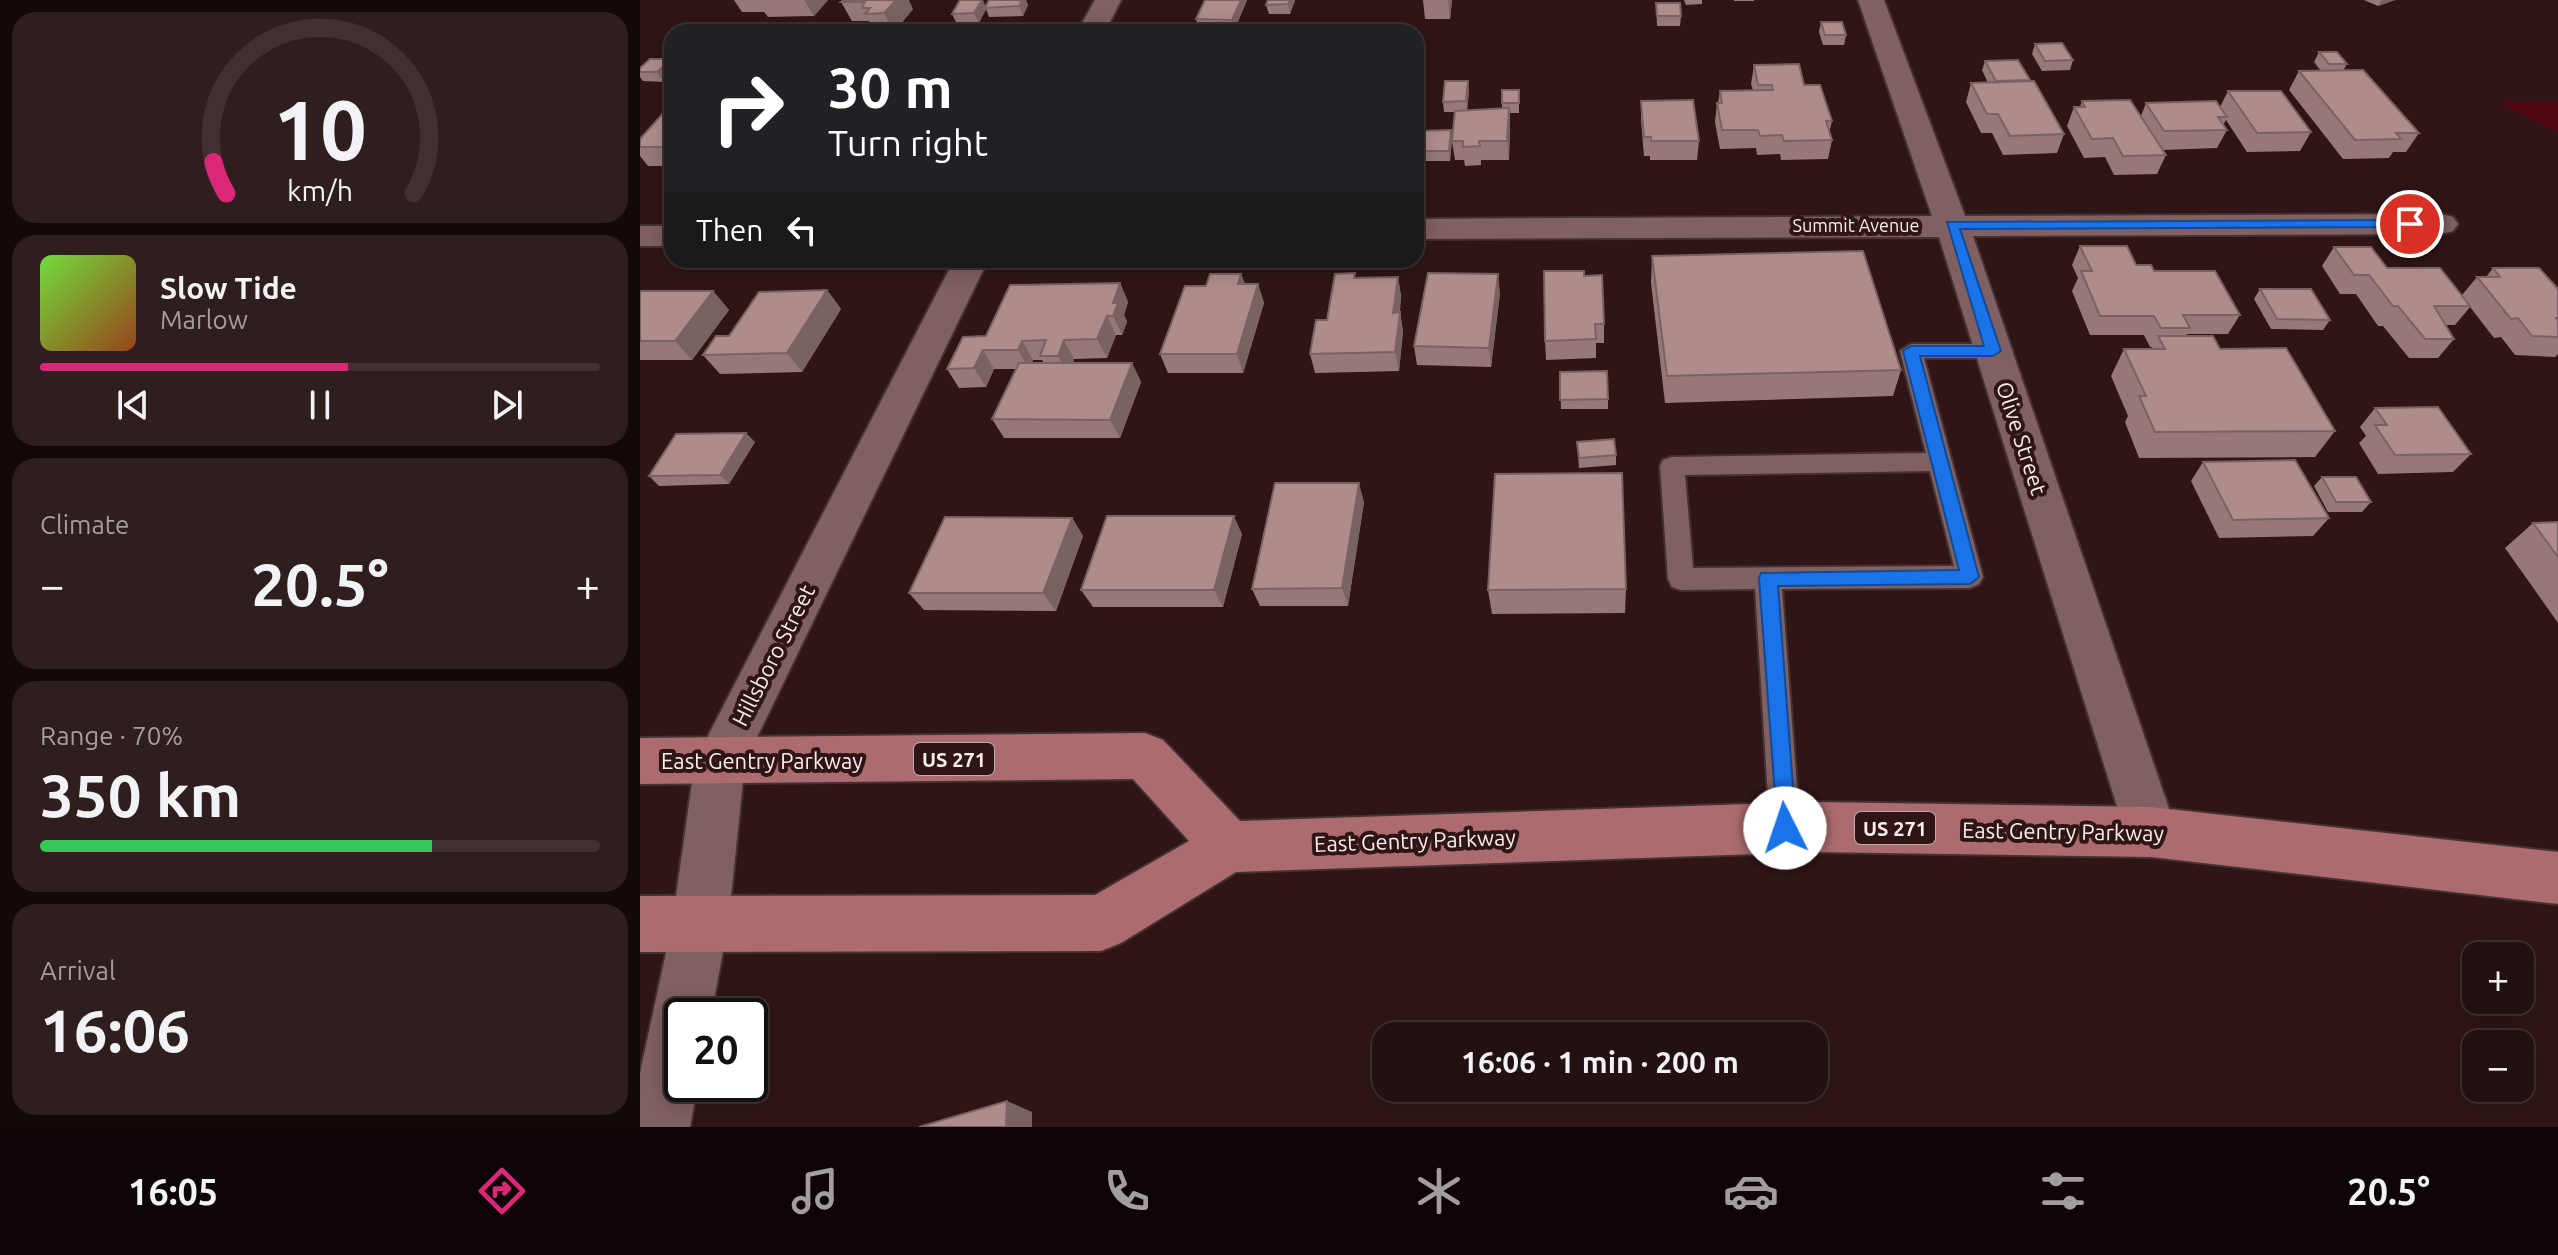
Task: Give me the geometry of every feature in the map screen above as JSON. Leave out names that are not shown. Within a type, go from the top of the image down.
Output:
[{"type":"main road","name":"East Gentry Parkway","points":[[640,761],[1145,756],[1229,847]]},
{"type":"main road","name":"East Gentry Parkway","points":[[640,924],[1101,923],[1229,847],[1785,828],[2151,832],[2558,878]]},
{"type":"street","points":[[1095,24],[1108,0]]},
{"type":"street","name":"Olive Street","points":[[1871,0],[1952,225],[2151,832]]},
{"type":"street","name":"Summit Avenue","points":[[1424,229],[2441,224]]},
{"type":"street","points":[[640,236],[664,236]]},
{"type":"street","name":"Hillsboro Street","points":[[659,1127],[700,925],[720,761],[967,268]]},
{"type":"lane","points":[[1940,462],[1672,466],[1681,579],[1970,577],[1940,462],[1911,351],[1993,351]]},
{"type":"lane","points":[[1768,578],[1785,828]]},
{"type":"shaded area","points":[[2558,101],[2558,132],[2497,102]]},
{"type":"building","points":[[896,0],[884,13],[865,14],[870,8],[862,8],[865,2],[841,2]]},
{"type":"building","points":[[960,0],[982,0],[974,13],[952,14]]},
{"type":"building","points":[[989,0],[1022,0],[1019,6],[985,8]]},
{"type":"building","points":[[1205,0],[1241,0],[1232,20],[1196,19]]},
{"type":"building","points":[[1268,0],[1290,0],[1288,4],[1266,5]]},
{"type":"building","points":[[1656,3],[1680,3],[1681,16],[1657,16]]},
{"type":"building","points":[[1821,22],[1842,22],[1846,35],[1825,35]]},
{"type":"building","points":[[2062,43],[2073,60],[2045,61],[2035,44]]},
{"type":"building","points":[[2319,52],[2337,52],[2347,64],[2329,64]]},
{"type":"building","points":[[650,59],[664,59],[664,66],[657,72],[640,72],[640,68]]},
{"type":"building","points":[[2018,60],[2030,80],[1996,81],[1985,61]]},
{"type":"building","points":[[1799,64],[1804,85],[1820,85],[1832,121],[1826,121],[1832,140],[1784,141],[1782,135],[1760,136],[1758,130],[1722,130],[1717,103],[1722,103],[1720,91],[1773,90],[1772,85],[1758,85],[1754,65]]},
{"type":"building","points":[[2363,70],[2419,133],[2396,133],[2401,139],[2355,140],[2299,71]]},
{"type":"building","points":[[1445,81],[1468,81],[1466,101],[1443,102]]},
{"type":"building","points":[[2034,81],[2064,134],[2010,136],[1998,114],[1987,114],[1971,83]]},
{"type":"building","points":[[1502,90],[1519,90],[1519,103],[1502,103]]},
{"type":"building","points":[[2228,91],[2281,91],[2311,132],[2257,133]]},
{"type":"building","points":[[1693,100],[1699,141],[1651,141],[1651,137],[1644,137],[1641,101]]},
{"type":"building","points":[[2130,100],[2166,155],[2123,156],[2113,138],[2092,139],[2074,107],[2085,107],[2082,101]]},
{"type":"building","points":[[2216,101],[2227,117],[2218,117],[2227,130],[2164,131],[2146,103]]},
{"type":"building","points":[[1509,108],[1507,141],[1479,141],[1480,146],[1463,147],[1463,141],[1452,141],[1455,111]]},
{"type":"building","points":[[664,112],[664,147],[640,147],[640,139]]},
{"type":"building","points":[[1451,130],[1449,151],[1424,151],[1424,131]]},
{"type":"building","points":[[2080,246],[2127,246],[2136,265],[2151,265],[2154,271],[2215,271],[2240,315],[2183,315],[2190,328],[2161,328],[2154,316],[2100,316],[2081,271],[2092,271]]},
{"type":"building","points":[[2334,247],[2371,247],[2387,268],[2440,268],[2470,306],[2434,306],[2454,339],[2425,339],[2369,275],[2354,275]]},
{"type":"building","points":[[1863,251],[1901,370],[1667,376],[1652,256]]},
{"type":"building","points":[[2493,268],[2539,268],[2558,289],[2558,337],[2532,336],[2518,318],[2511,319],[2477,277],[2500,277]]},
{"type":"building","points":[[1544,271],[1584,271],[1584,276],[1602,275],[1604,324],[1595,324],[1596,339],[1545,341]]},
{"type":"building","points":[[1355,273],[1354,278],[1398,277],[1393,313],[1400,312],[1395,352],[1310,354],[1316,320],[1327,320],[1335,274]]},
{"type":"building","points":[[1428,273],[1498,274],[1489,348],[1414,346]]},
{"type":"building","points":[[1210,274],[1241,274],[1238,284],[1258,284],[1237,354],[1160,354],[1185,286],[1206,286]]},
{"type":"building","points":[[1120,283],[1113,303],[1118,303],[1113,316],[1107,316],[1097,339],[1064,340],[1058,356],[1040,356],[1046,340],[1022,341],[1018,350],[983,350],[974,368],[947,369],[963,337],[986,336],[1010,285]]},
{"type":"building","points":[[2260,289],[2311,289],[2330,320],[2277,319]]},
{"type":"building","points":[[827,290],[787,353],[703,355],[716,336],[729,336],[759,292]]},
{"type":"building","points":[[640,291],[713,291],[675,341],[640,341]]},
{"type":"building","points":[[2158,336],[2213,336],[2220,349],[2286,348],[2335,431],[2155,432],[2139,396],[2146,396],[2124,349],[2165,349]]},
{"type":"building","points":[[1019,363],[1132,363],[1110,420],[992,419]]},
{"type":"building","points":[[1607,371],[1608,399],[1560,400],[1560,372]]},
{"type":"building","points":[[2438,407],[2471,454],[2395,455],[2375,425],[2387,425],[2375,408]]},
{"type":"building","points":[[746,433],[720,475],[649,476],[676,434]]},
{"type":"building","points":[[1614,439],[1616,455],[1579,458],[1577,442]]},
{"type":"building","points":[[2295,460],[2329,518],[2233,520],[2203,462]]},
{"type":"building","points":[[1622,473],[1626,589],[1488,590],[1495,474]]},
{"type":"building","points":[[2322,477],[2356,477],[2371,502],[2336,502]]},
{"type":"building","points":[[1275,483],[1359,483],[1342,588],[1252,589]]},
{"type":"building","points":[[1107,516],[1234,516],[1214,590],[1081,590]]},
{"type":"building","points":[[945,517],[1072,518],[1043,593],[909,593]]},
{"type":"building","points":[[2558,522],[2558,557],[2533,523]]},
{"type":"building","points":[[1007,1101],[1006,1127],[919,1127]]},
{"type":"route","points":[[1785,828],[1768,578],[1970,577],[1911,351],[1993,351],[1952,225],[2410,224]]}]
